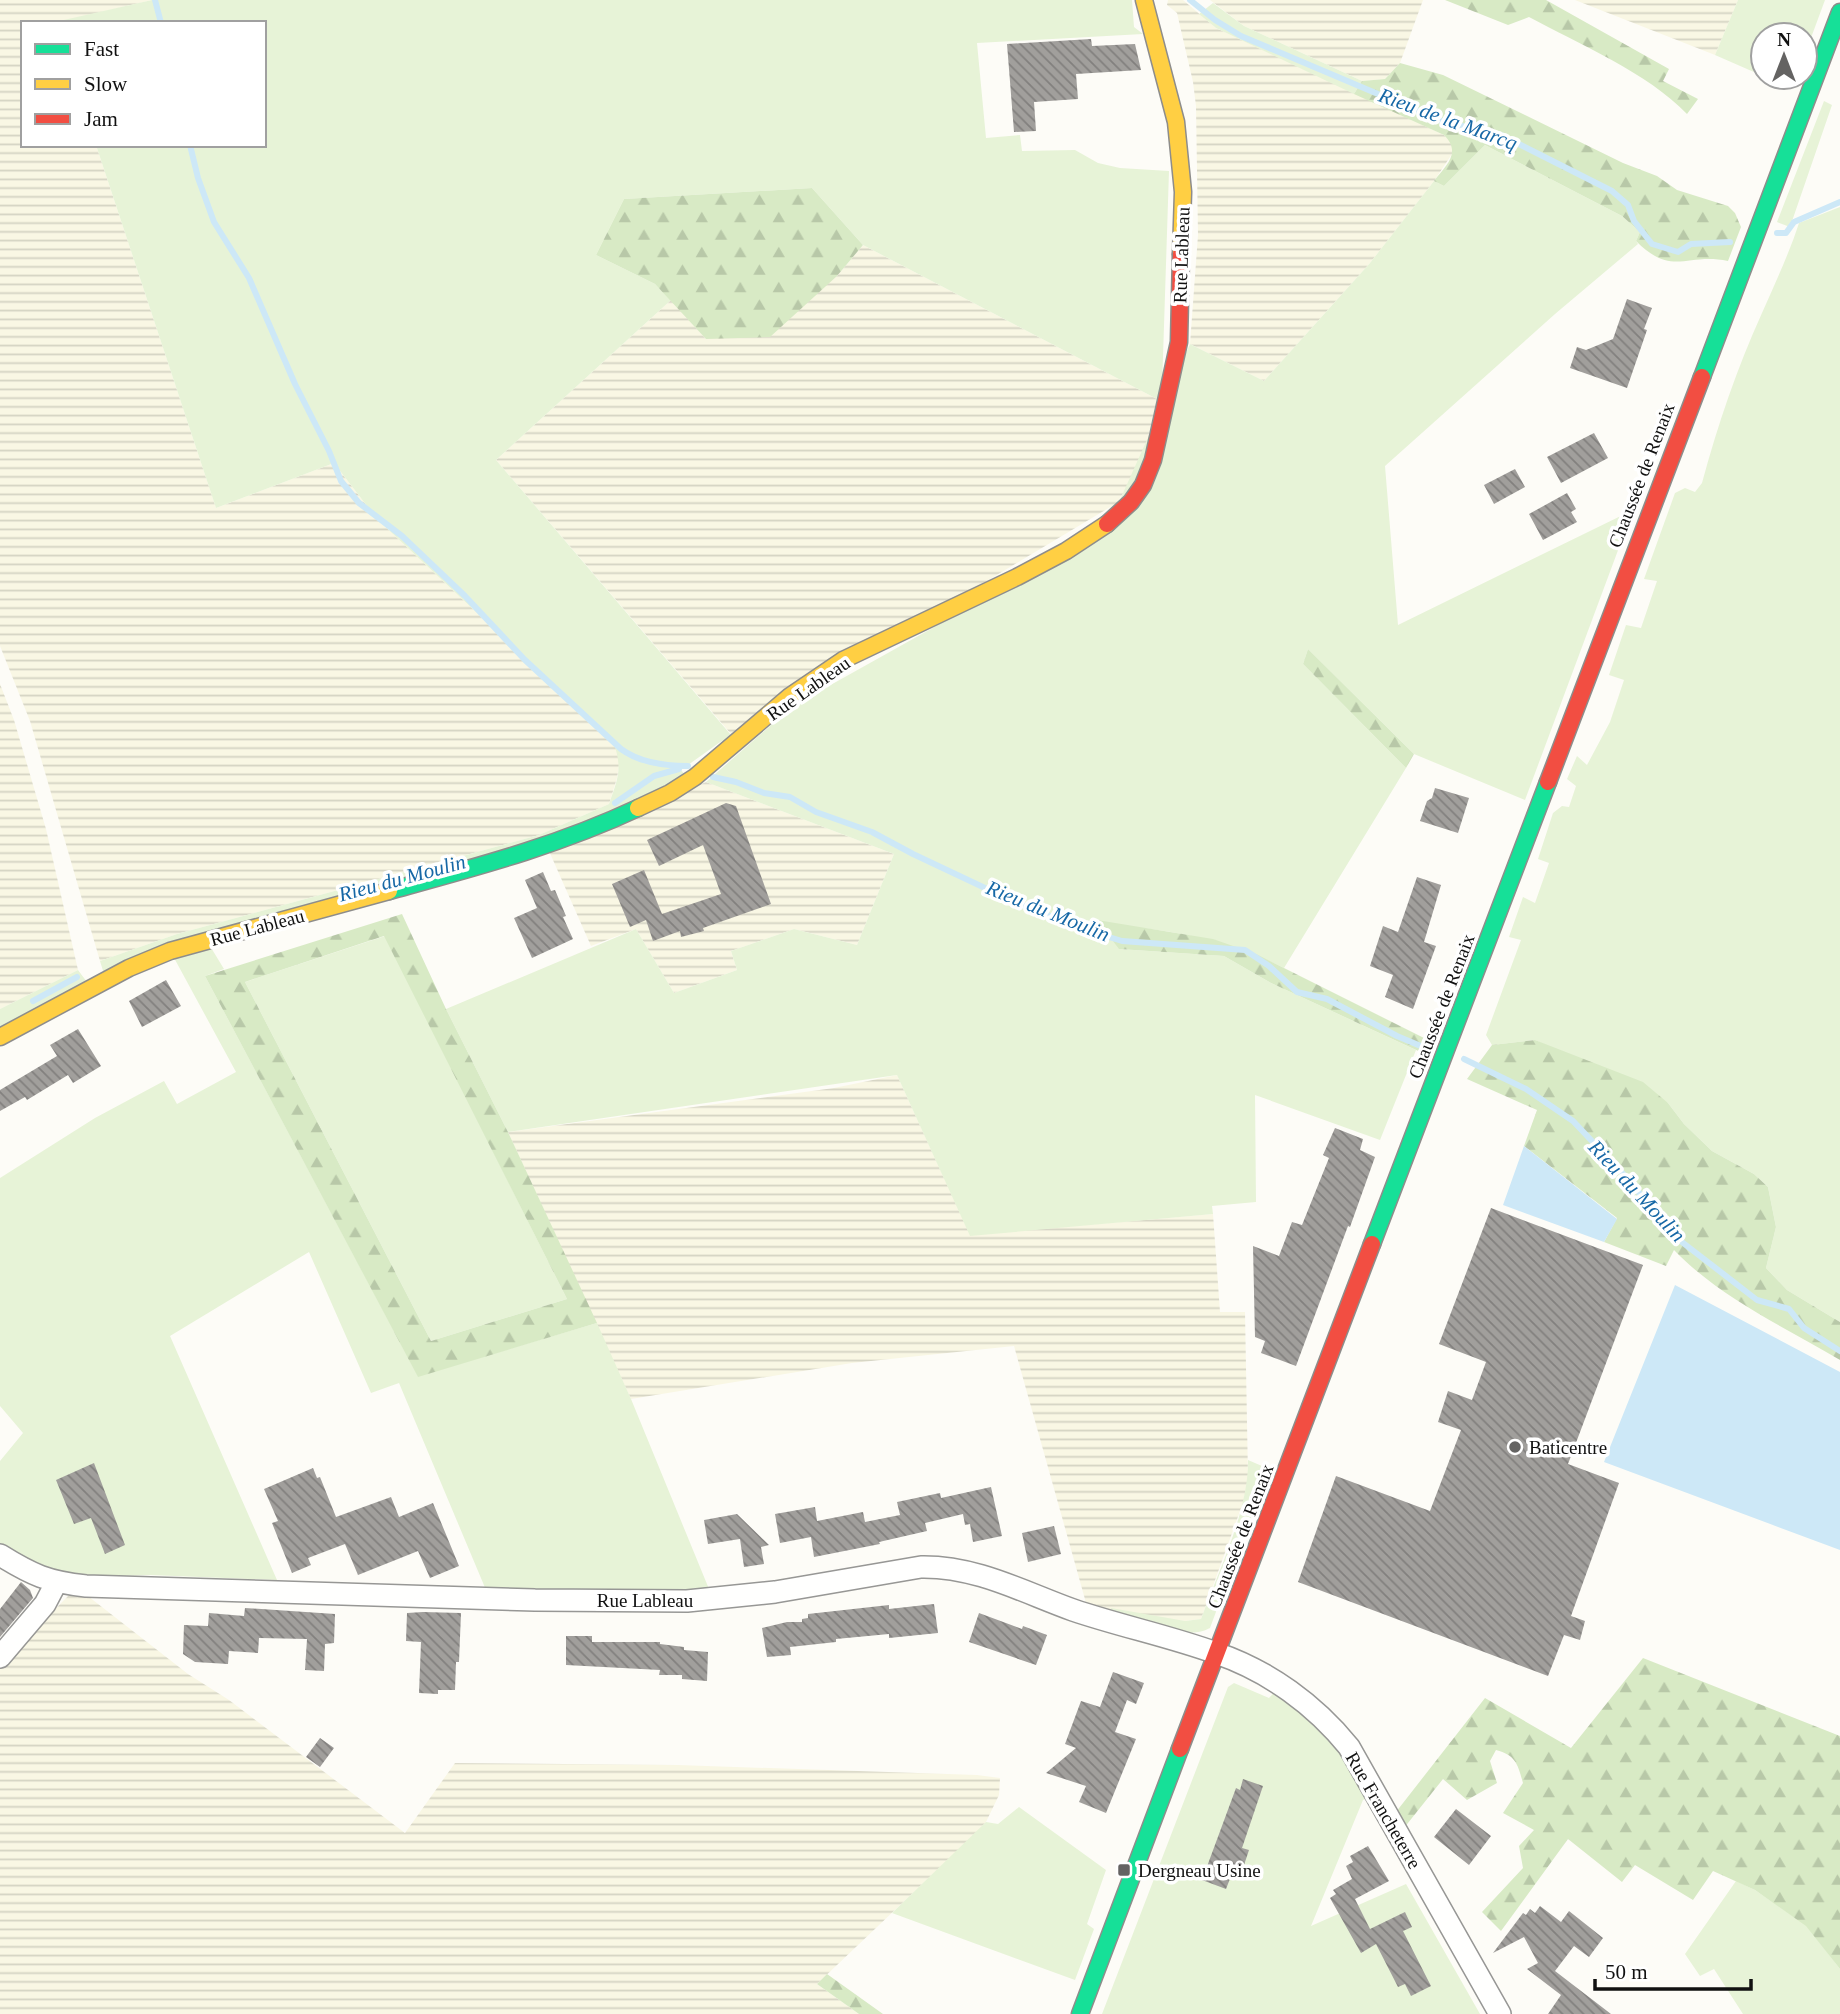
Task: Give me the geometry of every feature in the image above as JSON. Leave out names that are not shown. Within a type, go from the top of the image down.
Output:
[{"type":"main road","name":"Rue Lableau","points":[[0,1037],[129,968],[170,951],[530,852],[568,840],[618,818],[670,793],[695,777],[790,696],[843,660],[1066,551],[1101,529],[1131,502],[1143,485],[1153,460],[1179,342],[1183,192],[1176,122],[1150,32],[1144,0]]},
{"type":"main road","name":"Chaussée de Renaix","points":[[1080,2014],[1840,12]]},
{"type":"street","name":"Rue Lableau","points":[[0,1555],[31,1575],[56,1583],[86,1587],[535,1600],[687,1601],[775,1592],[902,1569],[943,1566],[967,1570],[1077,1611],[1219,1653]]},
{"type":"street","points":[[0,1657],[45,1604],[56,1583]]},
{"type":"street","name":"Rue Francheterre","points":[[1219,1653],[1294,1693],[1328,1722],[1349,1747],[1500,2014]]},
{"type":"shaded area","points":[[0,0],[152,0],[63,21],[21,21],[21,147],[97,147],[216,508],[334,463],[377,519],[613,741],[620,759],[617,778],[609,804],[539,835],[177,934],[100,961],[30,721],[0,646]]},
{"type":"shaded area","points":[[1168,0],[1183,0],[1216,28],[1444,135],[1451,142],[1454,151],[1370,263],[1264,381],[1190,344],[1198,235],[1196,106],[1177,13],[1167,5]]},
{"type":"shaded area","points":[[1210,0],[1423,0],[1400,63],[1385,79],[1362,81],[1244,26]]},
{"type":"shaded area","points":[[1575,0],[1738,0],[1715,55]]},
{"type":"shaded area","points":[[863,245],[1157,399],[1142,463],[1117,503],[731,734],[496,460],[671,300],[706,339],[837,276]]},
{"type":"shaded area","points":[[0,684],[14,720],[46,829],[78,970],[0,1009]]},
{"type":"shaded area","points":[[706,782],[894,854],[857,945],[794,929],[731,951],[737,970],[674,993],[636,929],[591,946],[549,851]]},
{"type":"shaded area","points":[[897,1075],[970,1235],[1213,1214],[1220,1312],[1245,1312],[1248,1477],[1244,1500],[1201,1619],[1185,1621],[1108,1615],[1088,1610],[1014,1346],[852,1363],[631,1399],[508,1132],[834,1088]]},
{"type":"shaded area","points":[[71,1593],[84,1593],[188,1674],[229,1700],[405,1833],[455,1763],[678,1765],[977,1775],[1000,1778],[999,1795],[986,1822],[977,1832],[817,1984],[859,2014],[0,2014],[0,1665]]},
{"type":"green space","points":[[152,0],[1132,0],[1134,27],[1143,34],[977,43],[986,138],[1020,135],[1022,151],[1075,150],[1098,163],[1120,168],[1169,171],[1162,388],[1157,399],[863,245],[812,188],[624,199],[596,255],[655,284],[671,300],[496,460],[731,735],[800,682],[720,748],[723,740],[681,770],[687,777],[589,826],[485,862],[186,944],[104,974],[100,961],[177,934],[539,835],[609,804],[619,766],[613,741],[377,519],[334,463],[216,508],[97,147],[266,147],[266,21],[59,21]]},
{"type":"green space","points":[[1445,0],[1546,0],[1669,69],[1663,81],[1698,99],[1687,114],[1633,72],[1529,17],[1508,25]]},
{"type":"green space","points":[[1738,0],[1825,0],[1817,21],[1749,21],[1749,70],[1715,55]]},
{"type":"green space","points":[[1213,3],[1244,26],[1362,81],[1354,94],[1216,28],[1199,14]]},
{"type":"green space","points":[[1400,63],[1443,75],[1623,163],[1657,176],[1677,190],[1728,206],[1735,213],[1741,227],[1728,261],[1701,259],[1680,262],[1660,258],[1636,241],[1640,232],[1622,216],[1485,145],[1444,186],[1434,181],[1452,153],[1449,141],[1444,135],[1354,94],[1362,81],[1385,79]]},
{"type":"green space","points":[[1824,101],[1832,105],[1790,227],[1777,222]]},
{"type":"green space","points":[[1485,145],[1622,216],[1640,232],[1636,241],[1638,244],[1555,314],[1385,466],[1398,625],[1633,510],[1525,800],[1414,754],[1308,649],[1303,664],[1406,768],[1284,968],[1215,942],[1143,928],[1119,949],[1224,956],[1271,983],[1416,1050],[1380,1140],[1255,1095],[1256,1202],[1212,1206],[1213,1214],[970,1236],[897,1075],[508,1132],[446,1009],[636,929],[674,993],[737,970],[731,951],[794,929],[857,945],[894,854],[706,782],[793,706],[1106,531],[1190,344],[1264,381],[1370,263],[1434,181],[1444,186]]},
{"type":"green space","points":[[812,188],[863,245],[837,276],[770,337],[706,339],[655,284],[596,255],[624,199]]},
{"type":"green space","points":[[1840,207],[1840,1322],[1787,1290],[1766,1268],[1776,1227],[1768,1187],[1754,1174],[1712,1151],[1684,1124],[1668,1103],[1535,1040],[1492,1045],[1486,1035],[1521,940],[1509,937],[1523,897],[1535,903],[1549,863],[1538,859],[1553,813],[1562,806],[1569,807],[1576,786],[1567,779],[1577,756],[1587,765],[1610,722],[1624,680],[1609,675],[1626,625],[1641,628],[1657,581],[1644,579],[1675,493],[1685,488],[1695,492],[1702,483],[1736,375],[1799,223]]},
{"type":"green space","points":[[1308,649],[1414,754],[1406,768],[1303,664]]},
{"type":"green space","points":[[402,914],[597,1323],[418,1377],[205,976]],"holes":[[[384,936],[567,1299],[431,1341],[245,982]]]},
{"type":"green space","points":[[1097,920],[1213,939],[1256,954],[1432,1042],[1427,1055],[1271,983],[1224,956],[1119,949]]},
{"type":"green space","points":[[385,936],[567,1299],[431,1341],[245,982]]},
{"type":"green space","points":[[210,946],[224,969],[205,976],[418,1376],[597,1323],[709,1589],[704,1594],[486,1590],[399,1383],[371,1393],[309,1252],[170,1336],[277,1580],[61,1575],[39,1567],[0,1546],[0,1461],[23,1433],[0,1406],[0,1178],[95,1118],[164,1081],[177,1104],[236,1072],[173,956]]},
{"type":"green space","points":[[78,970],[87,982],[0,1030],[0,1009]]},
{"type":"green space","points":[[1535,1040],[1643,1082],[1668,1103],[1684,1124],[1712,1151],[1754,1174],[1768,1187],[1776,1227],[1766,1268],[1787,1290],[1840,1322],[1840,1360],[1732,1297],[1674,1250],[1666,1266],[1604,1242],[1617,1218],[1524,1146],[1537,1110],[1467,1079],[1492,1045]]},
{"type":"green space","points":[[1248,1460],[1269,1469],[1210,1628],[1200,1632],[1174,1632],[1108,1615],[1111,1608],[1185,1621],[1201,1619],[1238,1520],[1247,1479]]},
{"type":"green space","points":[[1643,1658],[1840,1736],[1840,1969],[1806,1926],[1755,1890],[1713,1871],[1693,1900],[1635,1865],[1622,1882],[1568,1839],[1501,1931],[1482,1912],[1523,1868],[1519,1846],[1534,1830],[1503,1813],[1523,1783],[1515,1762],[1503,1752],[1496,1750],[1490,1761],[1497,1783],[1467,1800],[1443,1779],[1404,1828],[1396,1812],[1485,1698],[1571,1748]]},
{"type":"green space","points":[[1234,1683],[1269,1698],[1277,1689],[1320,1721],[1370,1797],[1363,1800],[1311,1926],[1406,1884],[1480,2014],[1102,2014],[1228,1687]]},
{"type":"green space","points":[[1019,1807],[1106,1870],[1087,1924],[1094,1929],[1075,1980],[892,1913],[986,1822],[998,1824]]},
{"type":"green space","points":[[1736,1881],[1755,1890],[1807,1926],[1840,1969],[1840,2014],[1743,2014],[1714,1969],[1700,1976],[1685,1954]]},
{"type":"green space","points":[[827,1974],[883,2014],[859,2014],[817,1984]]},
{"type":"water","points":[[1524,1146],[1617,1219],[1604,1242],[1503,1205]]},
{"type":"water","points":[[1675,1285],[1840,1372],[1840,1550],[1604,1462]]},
{"type":"building","points":[[1091,39],[1092,46],[1135,44],[1141,70],[1076,74],[1078,99],[1034,102],[1036,131],[1014,132],[1007,44]]},
{"type":"building","points":[[1627,299],[1652,308],[1627,388],[1570,368],[1577,347],[1586,350],[1613,339]]},
{"type":"building","points":[[1594,433],[1608,458],[1561,483],[1547,457]]},
{"type":"building","points":[[1515,469],[1525,487],[1494,504],[1484,485]]},
{"type":"building","points":[[1567,493],[1576,509],[1571,512],[1577,522],[1543,540],[1529,514]]},
{"type":"building","points":[[1435,788],[1469,798],[1458,833],[1420,821]]},
{"type":"building","points":[[726,803],[736,806],[771,904],[703,928],[704,931],[681,937],[680,931],[653,941],[646,920],[630,927],[612,884],[644,870],[662,914],[721,894],[703,845],[659,866],[647,840]]},
{"type":"building","points":[[543,872],[551,891],[555,890],[573,939],[532,958],[514,918],[537,908],[525,880]]},
{"type":"building","points":[[1417,877],[1441,885],[1424,942],[1436,946],[1413,1009],[1385,997],[1393,975],[1370,966],[1383,926],[1398,932]]},
{"type":"building","points":[[166,980],[181,1006],[142,1027],[129,1001]]},
{"type":"building","points":[[78,1029],[101,1066],[73,1083],[68,1075],[27,1100],[25,1097],[0,1111],[0,1090],[57,1056],[50,1045]]},
{"type":"building","points":[[1335,1128],[1363,1139],[1360,1150],[1375,1157],[1296,1366],[1261,1353],[1265,1341],[1255,1337],[1253,1246],[1279,1256],[1292,1222],[1302,1225],[1329,1158],[1323,1155]]},
{"type":"building","name":"Baticentre","points":[[1491,1208],[1643,1265],[1568,1464],[1619,1483],[1571,1616],[1585,1621],[1580,1640],[1564,1635],[1548,1676],[1298,1582],[1336,1476],[1430,1511],[1461,1430],[1438,1422],[1448,1391],[1472,1400],[1486,1362],[1439,1344]]},
{"type":"building","points":[[94,1463],[125,1545],[105,1554],[91,1518],[74,1524],[56,1480]]},
{"type":"building","points":[[313,1468],[317,1478],[320,1477],[336,1517],[391,1497],[399,1517],[433,1503],[459,1566],[430,1578],[418,1551],[358,1575],[345,1544],[308,1558],[311,1565],[292,1573],[272,1523],[278,1521],[264,1489]]},
{"type":"building","points":[[991,1487],[1002,1536],[973,1542],[970,1524],[965,1525],[963,1514],[925,1523],[927,1531],[879,1542],[880,1544],[814,1557],[811,1537],[780,1543],[775,1514],[815,1507],[817,1521],[863,1512],[865,1522],[900,1515],[897,1502],[940,1493],[941,1498]]},
{"type":"building","points":[[737,1514],[769,1545],[761,1547],[764,1564],[744,1567],[740,1539],[708,1544],[704,1520]]},
{"type":"building","points":[[1054,1526],[1061,1554],[1028,1562],[1022,1533]]},
{"type":"building","points":[[21,1582],[30,1590],[33,1598],[0,1637],[0,1609]]},
{"type":"building","points":[[934,1604],[938,1633],[889,1638],[889,1634],[836,1639],[836,1642],[790,1647],[791,1655],[767,1657],[762,1628],[787,1622],[802,1622],[802,1619],[808,1618],[808,1614],[889,1605],[889,1609]]},
{"type":"building","points":[[245,1608],[335,1614],[334,1643],[325,1644],[324,1671],[305,1670],[307,1639],[259,1638],[258,1653],[229,1651],[228,1664],[195,1662],[183,1654],[184,1625],[208,1626],[209,1613],[244,1616]]},
{"type":"building","points":[[407,1613],[461,1613],[455,1690],[438,1690],[438,1694],[419,1693],[421,1642],[406,1641]]},
{"type":"building","points":[[979,1613],[1047,1635],[1036,1665],[969,1642]]},
{"type":"building","points":[[566,1636],[592,1636],[592,1642],[660,1642],[684,1647],[684,1650],[708,1652],[707,1681],[682,1679],[682,1675],[659,1675],[660,1670],[566,1665]]},
{"type":"building","points":[[1113,1672],[1144,1683],[1136,1704],[1127,1700],[1115,1732],[1136,1739],[1106,1813],[1079,1802],[1086,1786],[1046,1773],[1076,1748],[1065,1744],[1081,1701],[1100,1707]]},
{"type":"building","points":[[320,1738],[334,1748],[320,1767],[306,1757]]},
{"type":"building","points":[[1243,1779],[1263,1786],[1242,1848],[1249,1850],[1241,1874],[1233,1871],[1226,1889],[1202,1880],[1236,1788],[1240,1790]]},
{"type":"building","points":[[1456,1809],[1491,1836],[1469,1865],[1434,1837]]},
{"type":"building","points":[[1368,1846],[1389,1881],[1355,1899],[1370,1929],[1405,1912],[1412,1927],[1403,1931],[1431,1986],[1411,1996],[1405,1984],[1398,1987],[1376,1944],[1361,1953],[1330,1898],[1336,1894],[1333,1890],[1352,1879],[1346,1866],[1353,1862],[1350,1856]]},
{"type":"building","points":[[1540,1906],[1561,1922],[1569,1911],[1603,1938],[1589,1957],[1574,1946],[1555,1971],[1611,2014],[1548,2014],[1561,1995],[1527,1969],[1538,1963],[1524,1937],[1493,1953],[1523,1913],[1526,1915],[1530,1909],[1535,1913]]},
{"type":"waterway","points":[[155,0],[160,21]]},
{"type":"waterway","name":"Rieu de la Marcq","points":[[1190,0],[1241,36],[1444,122],[1501,135],[1612,191],[1628,205],[1634,221],[1652,244],[1678,252],[1691,244],[1730,242]]},
{"type":"waterway","points":[[190,147],[198,178],[214,222],[249,278],[341,481],[359,503],[402,536],[465,596],[525,660],[621,749],[636,758],[653,763],[688,766]]},
{"type":"waterway","name":"Rieu de la Marcq","points":[[1777,233],[1786,233],[1794,222],[1840,202]]},
{"type":"waterway","name":"Rieu du Moulin","points":[[615,803],[654,776],[679,769]]},
{"type":"waterway","name":"Rieu du Moulin","points":[[713,777],[736,782],[764,793],[790,797],[816,812],[872,832],[1019,904],[1086,930],[1122,941],[1245,950],[1269,966],[1297,992],[1327,999],[1423,1047]]},
{"type":"waterway","name":"Rieu du Moulin","points":[[33,1001],[77,977]]},
{"type":"waterway","name":"Rieu du Moulin","points":[[1464,1059],[1526,1089],[1573,1121],[1625,1176],[1678,1239],[1757,1300],[1789,1309],[1804,1328],[1840,1351]]},
{"type":"traffic: fast","points":[[1702,377],[1840,12]]},
{"type":"traffic: fast","points":[[1372,1244],[1548,782]]},
{"type":"traffic: fast","points":[[389,891],[547,845],[638,808]]},
{"type":"traffic: fast","points":[[1080,2014],[1180,1749]]},
{"type":"traffic: slow","points":[[1144,0],[1176,122],[1183,192],[1181,254]]},
{"type":"traffic: slow","points":[[638,808],[670,793],[695,777],[790,696],[843,660],[1017,577],[1066,551],[1107,524]]},
{"type":"traffic: slow","points":[[0,1037],[129,968],[170,951],[389,891]]},
{"type":"traffic: jam","points":[[1107,524],[1131,502],[1143,485],[1153,460],[1179,342],[1181,254]]},
{"type":"traffic: jam","points":[[1548,782],[1702,377]]},
{"type":"traffic: jam","points":[[1180,1749],[1372,1244]]},
{"type":"place","name":"Baticentre","points":[[1515,1447]]},
{"type":"place","name":"Dergneau Usine","points":[[1124,1870]]}]
